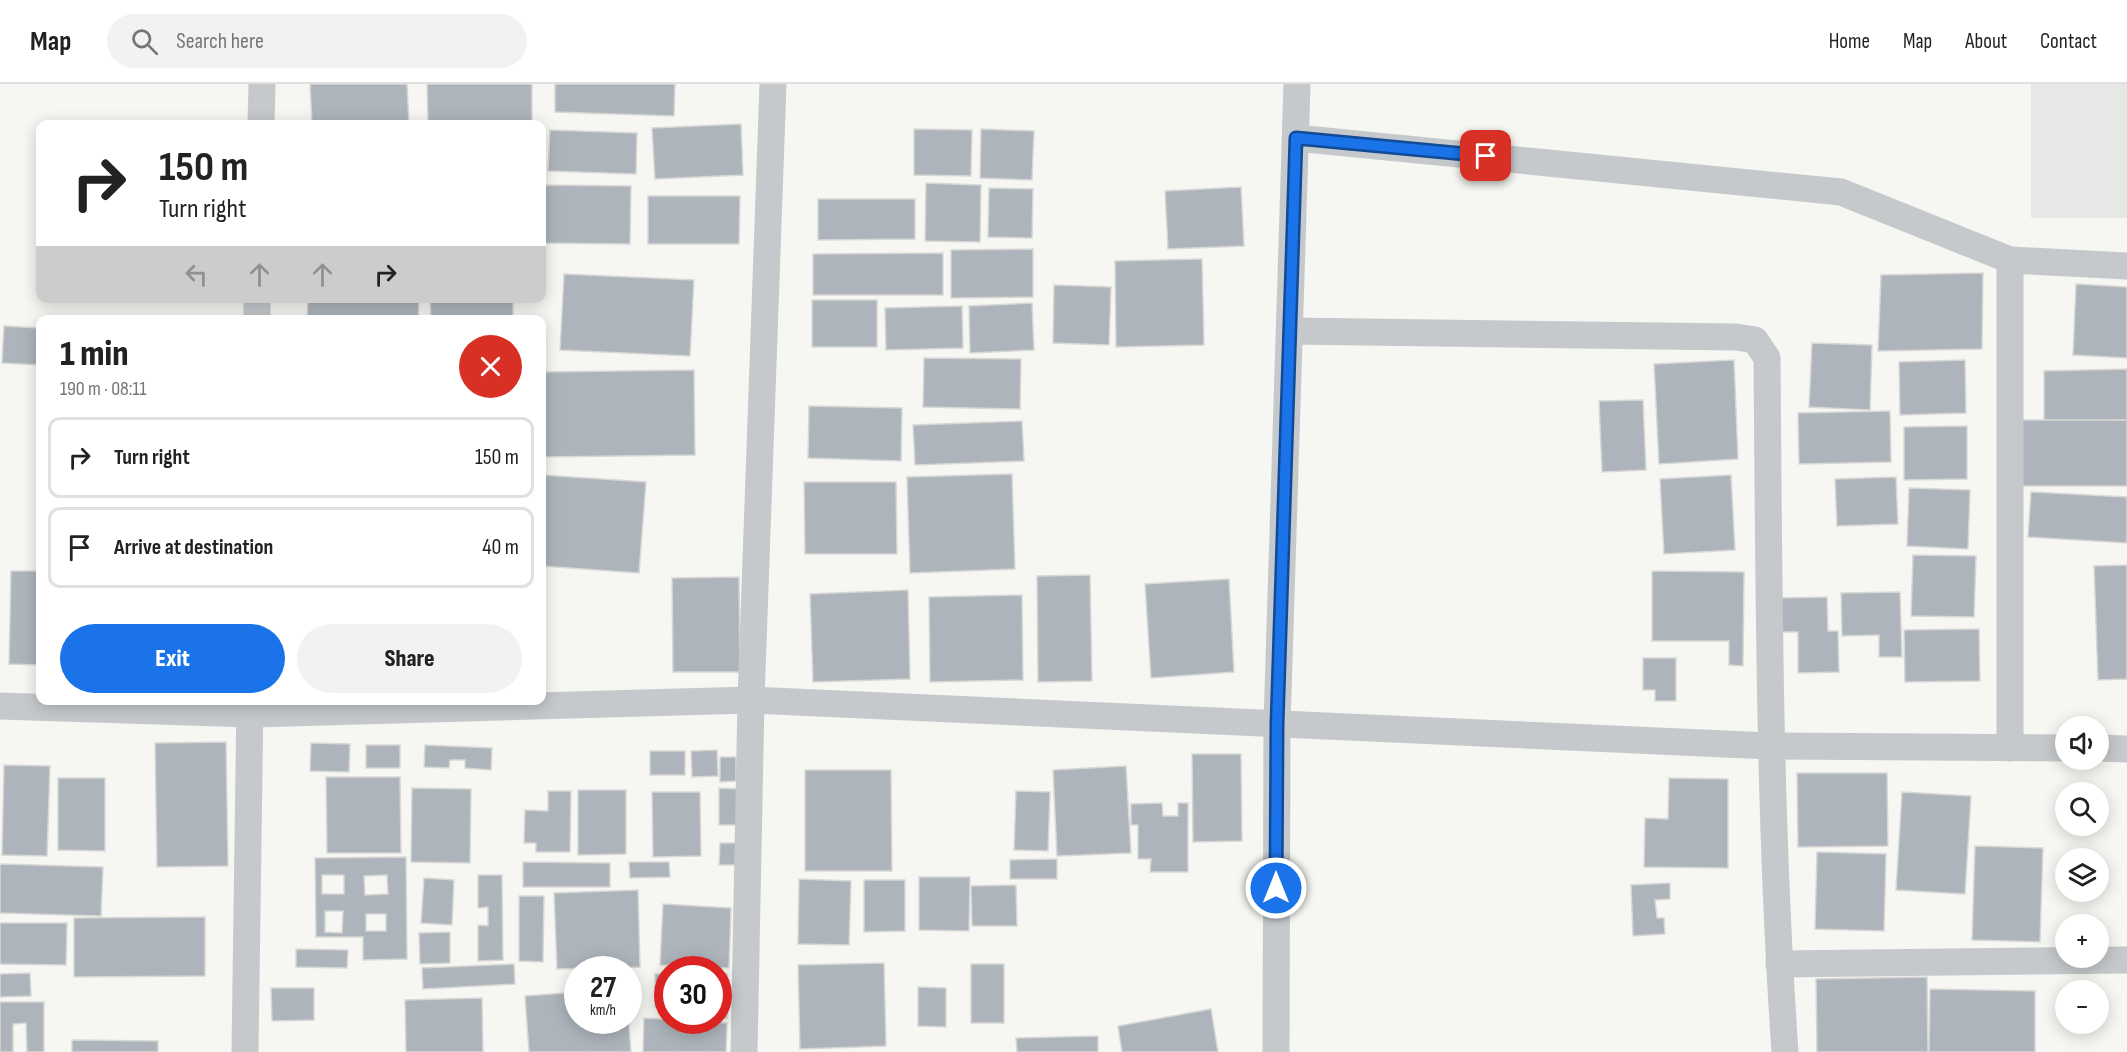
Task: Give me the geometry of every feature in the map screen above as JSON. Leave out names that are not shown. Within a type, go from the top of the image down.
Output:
[{"type":"street","points":[[261,120],[262,84]]},
{"type":"street","points":[[744,1052],[751,700],[773,84]]},
{"type":"street","points":[[1276,1052],[1277,724],[1297,84]]},
{"type":"street","points":[[1296,138],[1841,192],[2010,260],[2127,266]]},
{"type":"street","points":[[2010,260],[2010,748]]},
{"type":"street","points":[[1291,331],[1736,337],[1755,340],[1767,358],[1770,746],[1785,1052]]},
{"type":"street","points":[[546,703],[751,700],[1770,746],[2055,748]]},
{"type":"street","points":[[0,706],[394,705]]},
{"type":"street","points":[[245,1052],[251,707]]},
{"type":"street","points":[[2109,748],[2127,749]]},
{"type":"street","points":[[1779,964],[2127,960]]},
{"type":"shaded area","points":[[2031,84],[2127,84],[2127,218],[2031,218]]},
{"type":"building","points":[[310,84],[407,84],[409,120],[312,120]]},
{"type":"building","points":[[427,84],[532,84],[532,120],[428,120]]},
{"type":"building","points":[[555,84],[675,84],[674,116],[555,112]]},
{"type":"building","points":[[741,124],[743,175],[655,179],[652,128]]},
{"type":"building","points":[[914,129],[972,130],[971,176],[914,175]]},
{"type":"building","points":[[981,129],[1034,131],[1032,180],[980,178]]},
{"type":"building","points":[[550,130],[637,133],[636,174],[548,171]]},
{"type":"building","points":[[926,183],[981,185],[980,242],[925,241]]},
{"type":"building","points":[[546,185],[631,186],[630,244],[546,243]]},
{"type":"building","points":[[1241,187],[1244,246],[1168,249],[1165,191]]},
{"type":"building","points":[[989,188],[1033,189],[1032,238],[988,237]]},
{"type":"building","points":[[648,196],[740,196],[739,244],[648,244]]},
{"type":"building","points":[[818,199],[915,199],[915,239],[818,240]]},
{"type":"building","points":[[1033,249],[1033,297],[951,298],[951,250]]},
{"type":"building","points":[[943,253],[943,295],[813,295],[813,254]]},
{"type":"building","points":[[1202,259],[1204,345],[1116,347],[1115,261]]},
{"type":"building","points":[[1983,273],[1982,349],[1878,351],[1881,275]]},
{"type":"building","points":[[564,274],[694,280],[690,356],[560,350]]},
{"type":"building","points":[[2076,284],[2127,287],[2127,358],[2073,355]]},
{"type":"building","points":[[1054,285],[1111,287],[1109,345],[1053,343]]},
{"type":"building","points":[[812,300],[877,300],[877,347],[812,347]]},
{"type":"building","points":[[308,303],[419,303],[418,315],[307,315]]},
{"type":"building","points":[[430,303],[513,303],[513,315],[431,315]]},
{"type":"building","points":[[1032,303],[1034,350],[970,353],[969,306]]},
{"type":"building","points":[[962,306],[963,348],[886,350],[885,308]]},
{"type":"building","points":[[4,326],[36,328],[36,365],[2,363]]},
{"type":"building","points":[[1812,343],[1872,345],[1870,410],[1809,407]]},
{"type":"building","points":[[924,358],[1021,359],[1020,409],[923,407]]},
{"type":"building","points":[[1734,360],[1738,459],[1659,464],[1654,364]]},
{"type":"building","points":[[1965,360],[1966,413],[1900,415],[1899,362]]},
{"type":"building","points":[[2127,369],[2127,420],[2044,421],[2044,371]]},
{"type":"building","points":[[694,370],[695,455],[546,457],[546,372]]},
{"type":"building","points":[[1643,400],[1646,470],[1602,472],[1599,401]]},
{"type":"building","points":[[809,406],[902,408],[901,461],[808,458]]},
{"type":"building","points":[[1890,411],[1891,462],[1799,464],[1798,413]]},
{"type":"building","points":[[2004,420],[2127,420],[2127,486],[2004,486]]},
{"type":"building","points":[[1022,421],[1024,461],[915,465],[913,425]]},
{"type":"building","points":[[1967,426],[1967,479],[1904,480],[1904,427]]},
{"type":"building","points":[[1012,474],[1015,569],[910,573],[907,477]]},
{"type":"building","points":[[546,475],[646,482],[639,573],[546,566]]},
{"type":"building","points":[[1731,475],[1735,550],[1664,554],[1660,479]]},
{"type":"building","points":[[1896,477],[1898,524],[1837,526],[1835,479]]},
{"type":"building","points":[[804,482],[896,482],[897,554],[805,554]]},
{"type":"building","points":[[1909,488],[1970,490],[1968,549],[1907,546]]},
{"type":"building","points":[[2031,492],[2127,497],[2127,543],[2028,537]]},
{"type":"building","points":[[1913,555],[1976,556],[1974,617],[1911,616]]},
{"type":"building","points":[[2127,565],[2127,679],[2098,680],[2094,566]]},
{"type":"building","points":[[11,571],[36,571],[36,665],[9,664]]},
{"type":"building","points":[[1652,571],[1744,572],[1743,666],[1729,665],[1729,641],[1652,641]]},
{"type":"building","points":[[1090,575],[1092,681],[1038,682],[1037,576]]},
{"type":"building","points":[[739,577],[740,672],[673,672],[672,578]]},
{"type":"building","points":[[1229,579],[1234,672],[1151,678],[1145,584]]},
{"type":"building","points":[[908,590],[910,679],[813,682],[810,594]]},
{"type":"building","points":[[1900,592],[1902,657],[1879,657],[1879,635],[1842,636],[1841,593]]},
{"type":"building","points":[[1022,595],[1023,680],[930,682],[929,597]]},
{"type":"building","points":[[1827,597],[1828,631],[1838,631],[1839,672],[1798,673],[1798,632],[1778,632],[1777,598]]},
{"type":"building","points":[[1979,629],[1980,681],[1905,682],[1904,630]]},
{"type":"building","points":[[1643,658],[1676,658],[1676,701],[1655,701],[1655,690],[1643,690]]},
{"type":"building","points":[[226,742],[228,866],[157,867],[155,743]]},
{"type":"building","points":[[311,743],[350,744],[349,772],[310,771]]},
{"type":"building","points":[[366,745],[400,745],[400,768],[366,768]]},
{"type":"building","points":[[425,745],[492,748],[491,770],[465,768],[465,760],[450,760],[449,768],[424,767]]},
{"type":"building","points":[[717,750],[718,776],[692,777],[691,751]]},
{"type":"building","points":[[650,751],[685,751],[685,775],[650,775]]},
{"type":"building","points":[[1192,754],[1241,754],[1242,841],[1193,842]]},
{"type":"building","points":[[720,757],[736,757],[736,781],[720,782]]},
{"type":"building","points":[[4,765],[50,766],[47,856],[2,855]]},
{"type":"building","points":[[1126,766],[1131,853],[1057,856],[1053,770]]},
{"type":"building","points":[[805,770],[891,770],[892,871],[805,871]]},
{"type":"building","points":[[1797,773],[1887,773],[1888,846],[1798,847]]},
{"type":"building","points":[[326,777],[400,777],[401,853],[327,853]]},
{"type":"building","points":[[58,778],[105,778],[105,851],[58,850]]},
{"type":"building","points":[[1669,778],[1728,779],[1728,868],[1644,867],[1645,818],[1668,819]]},
{"type":"building","points":[[412,788],[471,789],[470,863],[411,862]]},
{"type":"building","points":[[719,788],[739,789],[738,825],[719,825]]},
{"type":"building","points":[[578,790],[626,790],[626,854],[578,855]]},
{"type":"building","points":[[548,791],[571,791],[570,852],[536,852],[536,843],[524,843],[525,810],[548,811]]},
{"type":"building","points":[[1016,791],[1050,792],[1048,851],[1014,850]]},
{"type":"building","points":[[652,792],[700,792],[701,856],[653,857]]},
{"type":"building","points":[[1902,792],[1971,796],[1965,894],[1896,890]]},
{"type":"building","points":[[1162,803],[1163,816],[1178,816],[1178,803],[1188,803],[1188,872],[1150,872],[1151,859],[1138,859],[1138,825],[1131,825],[1131,804]]},
{"type":"building","points":[[720,843],[737,843],[736,865],[719,865]]},
{"type":"building","points":[[1975,846],[2043,848],[2040,942],[1972,940]]},
{"type":"building","points":[[1817,852],[1886,854],[1884,931],[1815,929]]},
{"type":"building","points":[[406,857],[407,959],[363,960],[363,937],[316,937],[315,858]],"holes":[[[322,875],[344,875],[344,894],[322,894]],[[387,875],[388,894],[365,895],[364,876]],[[325,911],[343,911],[342,933],[325,932]],[[366,914],[386,914],[386,931],[366,931]]]},
{"type":"building","points":[[1057,859],[1057,879],[1010,879],[1010,860]]},
{"type":"building","points":[[523,862],[610,863],[610,887],[523,887]]},
{"type":"building","points":[[629,862],[669,862],[670,877],[630,878]]},
{"type":"building","points":[[0,864],[103,867],[101,916],[0,913]]},
{"type":"building","points":[[478,875],[502,875],[503,960],[478,961],[478,925],[488,926],[488,907],[478,908]]},
{"type":"building","points":[[919,877],[970,877],[969,931],[919,930]]},
{"type":"building","points":[[424,878],[454,880],[452,925],[421,923]]},
{"type":"building","points":[[799,879],[851,881],[849,945],[798,944]]},
{"type":"building","points":[[864,880],[905,880],[905,931],[864,932]]},
{"type":"building","points":[[1670,883],[1670,899],[1655,900],[1657,918],[1664,918],[1665,934],[1633,936],[1631,885]]},
{"type":"building","points":[[1016,885],[1017,926],[972,926],[971,886]]},
{"type":"building","points":[[638,890],[640,956],[564,956],[564,969],[557,969],[554,893]]},
{"type":"building","points":[[519,896],[544,896],[543,962],[519,961]]},
{"type":"building","points":[[663,904],[731,908],[729,956],[660,956]]},
{"type":"building","points":[[205,917],[205,976],[74,977],[74,918]]},
{"type":"building","points":[[0,923],[67,923],[66,965],[0,964]]},
{"type":"building","points":[[450,932],[450,963],[420,964],[419,933]]},
{"type":"building","points":[[296,949],[348,950],[347,968],[296,967]]},
{"type":"building","points":[[884,963],[886,1046],[800,1049],[798,965]]},
{"type":"building","points":[[514,964],[515,984],[423,989],[422,968]]},
{"type":"building","points":[[971,964],[1004,964],[1004,1023],[971,1023]]},
{"type":"building","points":[[30,973],[31,996],[0,997],[0,974]]},
{"type":"building","points":[[1927,977],[1928,1052],[1817,1052],[1816,979]]},
{"type":"building","points":[[918,987],[946,988],[946,1027],[918,1026]]},
{"type":"building","points":[[271,988],[314,988],[314,1020],[272,1021]]},
{"type":"building","points":[[1930,989],[2035,991],[2035,1052],[1929,1052]]},
{"type":"building","points":[[564,993],[564,1034],[630,1034],[631,1052],[529,1052],[525,996]]},
{"type":"building","points":[[482,998],[483,1052],[406,1052],[405,1000]]},
{"type":"building","points":[[0,1002],[44,1002],[44,1052],[27,1052],[26,1023],[13,1024],[13,1052],[0,1052]]},
{"type":"building","points":[[1211,1009],[1218,1052],[1122,1052],[1118,1026]]},
{"type":"building","points":[[644,1018],[654,1019],[654,1034],[727,1034],[726,1052],[643,1052]]},
{"type":"building","points":[[1098,1036],[1098,1052],[1017,1052],[1016,1038]]},
{"type":"building","points":[[72,1040],[158,1041],[158,1052],[72,1052]]},
{"type":"route","points":[[1276,888],[1277,724],[1296,138],[1486,156]]}]
